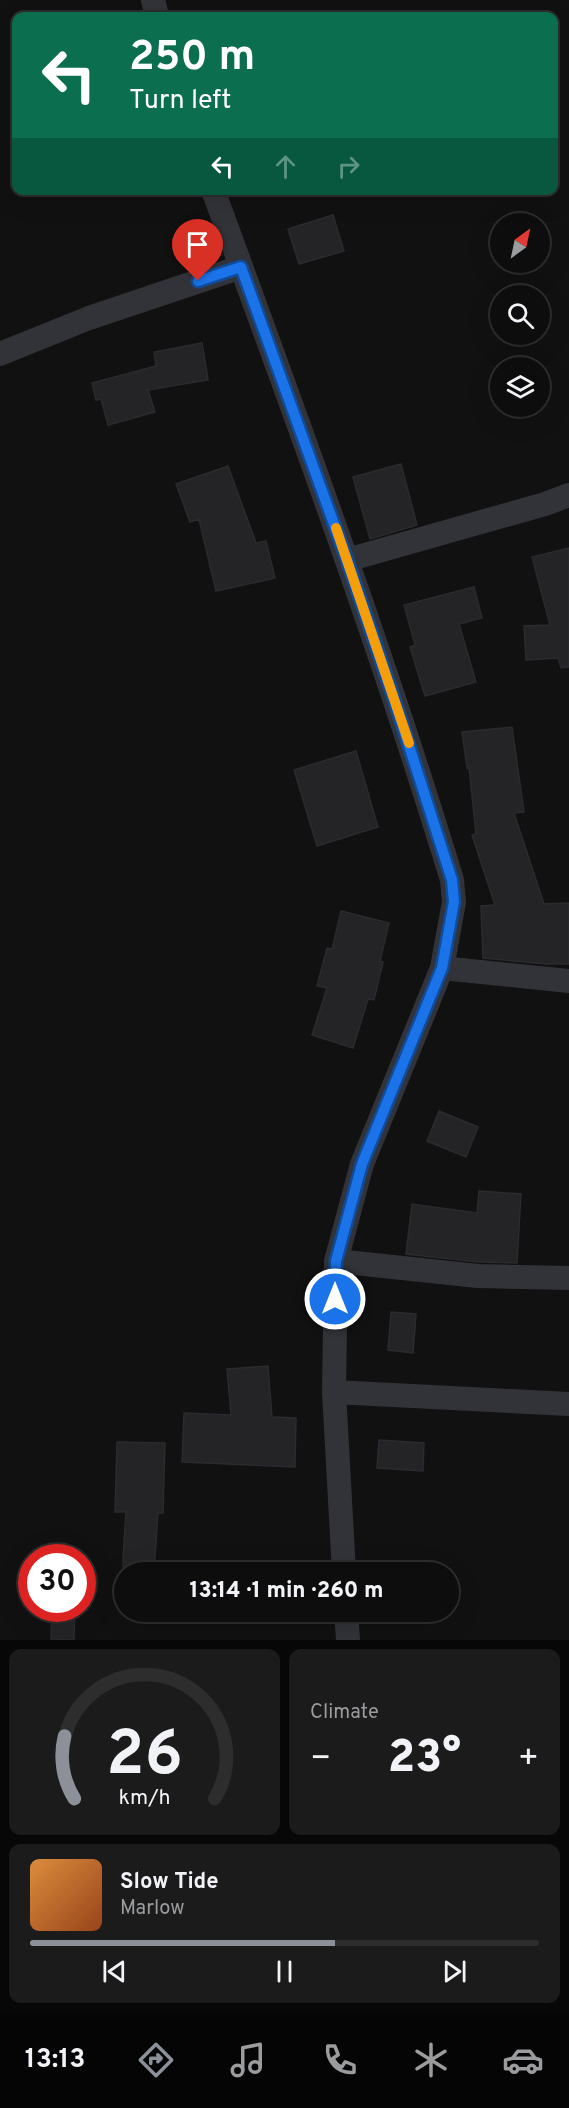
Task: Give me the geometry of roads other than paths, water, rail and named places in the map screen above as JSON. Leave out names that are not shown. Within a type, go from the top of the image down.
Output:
[{"type":"street","points":[[215,195],[347,560],[421,778],[452,880],[454,902],[442,968],[362,1164],[336,1261],[334,1392],[343,1562]]},
{"type":"street","points":[[0,354],[89,318],[241,267]]},
{"type":"street","points":[[347,560],[545,504],[569,495]]},
{"type":"street","points":[[442,968],[569,981]]},
{"type":"street","points":[[336,1261],[478,1276],[569,1278]]},
{"type":"street","points":[[334,1392],[569,1404]]},
{"type":"street","points":[[347,1622],[348,1640]]}]
